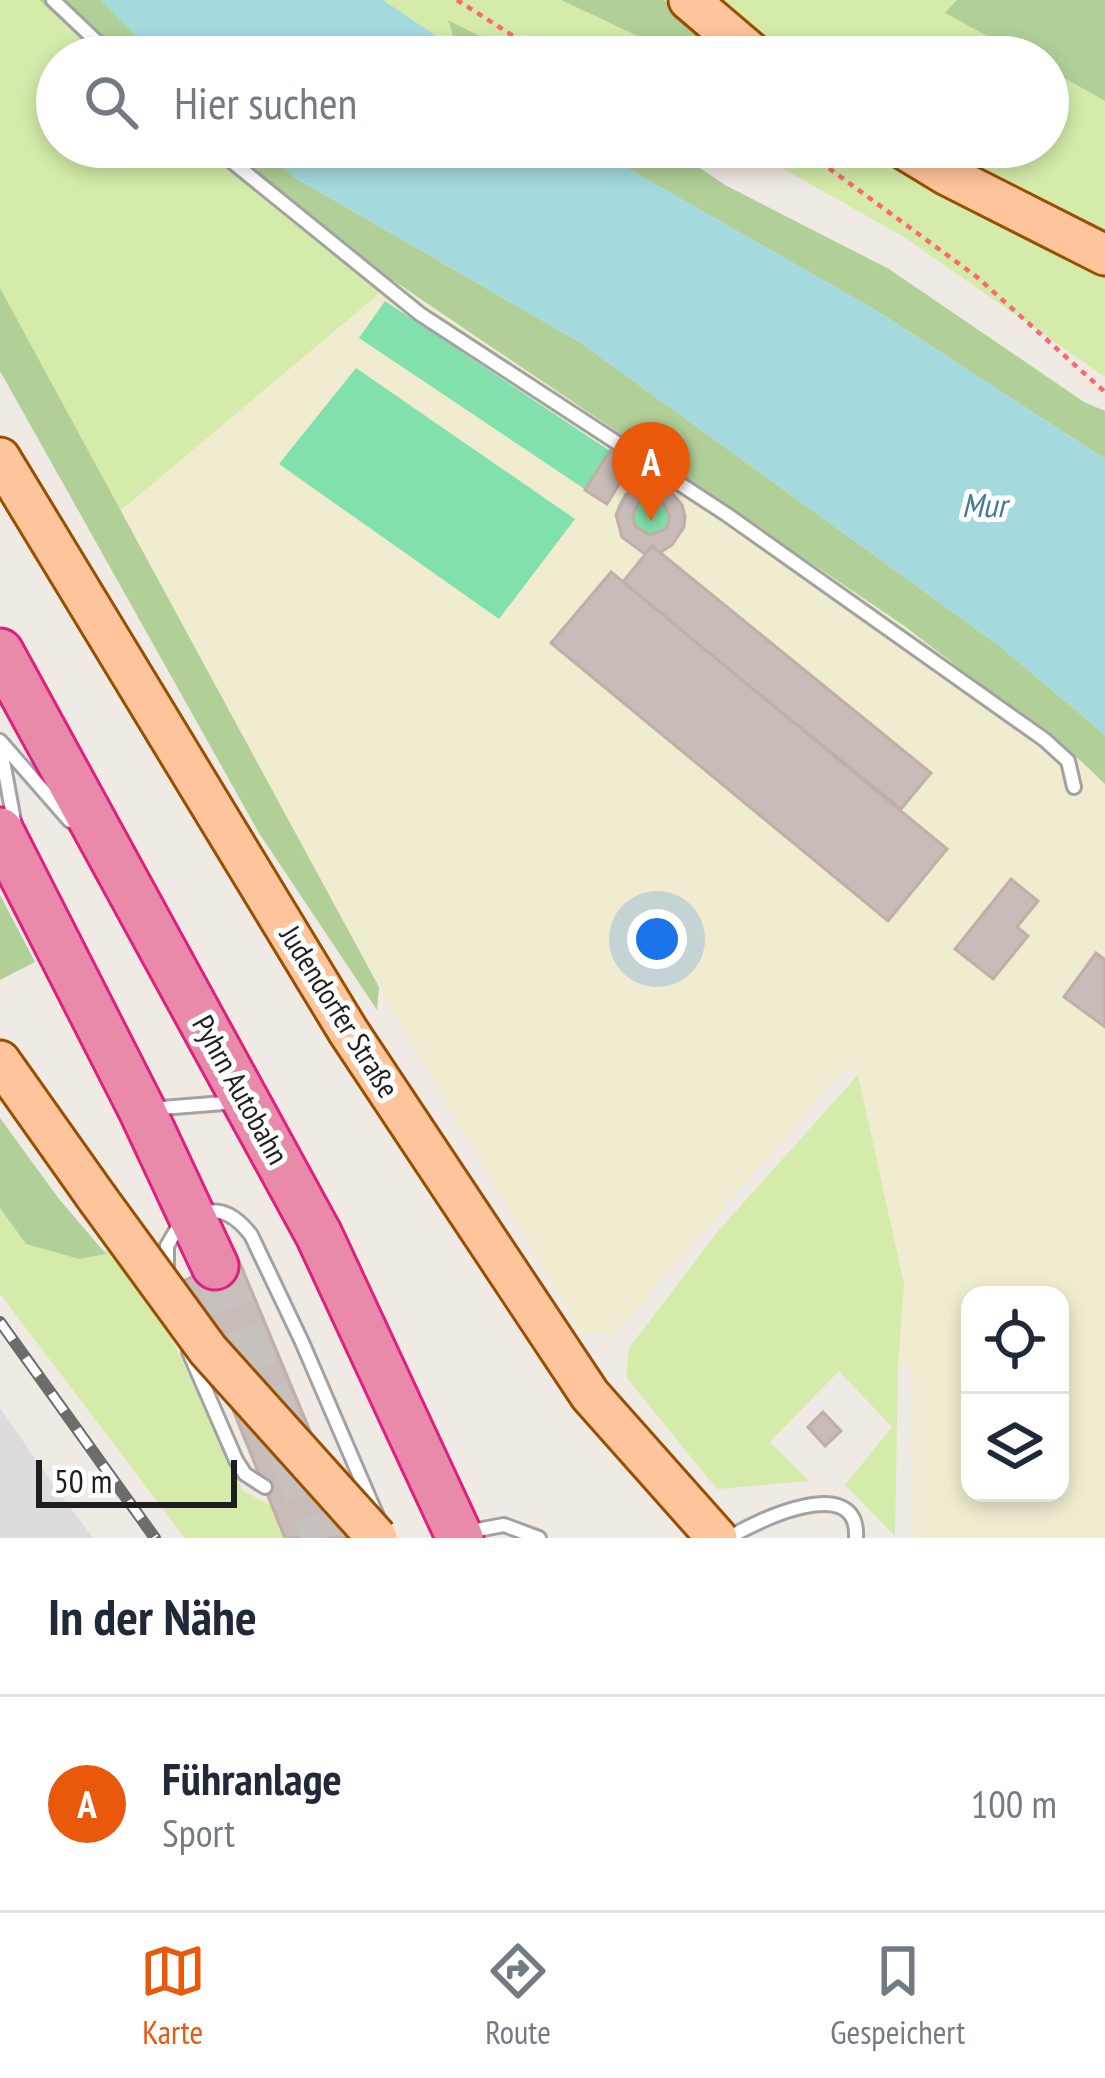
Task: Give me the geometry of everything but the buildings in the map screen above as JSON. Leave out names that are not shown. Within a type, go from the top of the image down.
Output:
[{"type":"highway","name":"Pyhrn Autobahn","points":[[0,652],[319,1235],[454,1537]]},
{"type":"highway","points":[[0,831],[142,1110],[215,1266]]},
{"type":"main road","points":[[689,0],[732,36]]},
{"type":"main road","points":[[936,168],[1105,255]]},
{"type":"main road","name":"Judendorfer Straße","points":[[0,458],[361,1050],[590,1394],[717,1538]]},
{"type":"main road","points":[[0,1060],[208,1350],[377,1538]]},
{"type":"lane","points":[[53,0],[91,36]]},
{"type":"lane","points":[[240,168],[420,314],[726,514],[1046,740],[1068,761],[1074,787]]},
{"type":"lane","points":[[0,743],[128,886]]},
{"type":"lane","points":[[0,743],[25,879]]},
{"type":"lane","points":[[142,1110],[247,1101]]},
{"type":"lane","points":[[265,1487],[245,1474],[236,1460],[176,1315],[167,1246],[178,1224],[210,1210],[240,1221],[251,1235],[389,1538]]},
{"type":"lane","points":[[728,1538],[780,1511],[818,1504],[847,1511],[856,1521],[856,1538]]},
{"type":"lane","points":[[454,1537],[504,1526],[539,1538]]},
{"type":"path","points":[[457,0],[512,36]]},
{"type":"path","points":[[829,168],[977,277],[1105,392]]},
{"type":"shaded area","points":[[394,280],[903,625],[1105,784],[1105,1538],[913,1538],[913,1367],[898,1365],[904,1284],[858,1075],[847,1066],[615,1333],[581,1332],[379,987],[120,511]]},
{"type":"shaded area","points":[[0,1408],[57,1490],[93,1538],[0,1538]]},
{"type":"green space","points":[[0,0],[39,0],[78,36],[36,36],[36,168],[234,168],[381,292],[120,511],[0,288]]},
{"type":"green space","points":[[39,0],[101,0],[136,36],[78,36]]},
{"type":"green space","points":[[383,0],[561,0],[637,36],[480,36],[450,21],[454,36],[436,36]]},
{"type":"green space","points":[[561,0],[664,0],[705,36],[637,36]]},
{"type":"green space","points":[[671,0],[957,0],[946,13],[988,36],[723,36]]},
{"type":"green space","points":[[957,0],[1105,0],[1105,101],[1069,81],[1069,36],[987,36],[945,13]]},
{"type":"green space","points":[[448,20],[480,36],[453,36]]},
{"type":"green space","points":[[1069,81],[1105,101],[1105,255],[941,168],[1069,168]]},
{"type":"green space","points":[[234,168],[284,168],[581,343],[1001,647],[1105,735],[1105,784],[903,625],[394,281],[381,292]]},
{"type":"green space","points":[[627,168],[700,168],[889,269],[1084,402],[1105,411],[1105,459],[877,311]]},
{"type":"green space","points":[[782,168],[899,168],[950,200],[1105,269],[1105,377],[904,237]]},
{"type":"green space","points":[[0,288],[379,987],[377,1010],[259,833],[0,371]]},
{"type":"green space","points":[[385,301],[631,465],[607,504],[359,338]]},
{"type":"green space","points":[[356,368],[575,519],[499,619],[279,464]]},
{"type":"green space","points":[[645,484],[668,490],[684,514],[672,545],[651,547],[645,554],[625,537],[616,517],[622,498]]},
{"type":"green space","points":[[0,895],[35,962],[0,980]]},
{"type":"green space","points":[[858,1075],[904,1284],[895,1536],[845,1485],[892,1427],[839,1371],[770,1442],[809,1481],[717,1489],[626,1377],[629,1348],[719,1230]]},
{"type":"green space","points":[[0,1118],[106,1254],[79,1259],[26,1244],[0,1208]]},
{"type":"green space","points":[[0,1208],[26,1244],[79,1259],[107,1250],[171,1337],[243,1491],[272,1506],[285,1538],[185,1538],[0,1294]]},
{"type":"water","points":[[101,0],[383,0],[436,36],[136,36]]},
{"type":"water","name":"Mur","points":[[284,168],[627,168],[877,311],[1105,459],[1105,735],[1001,647],[581,343]]},
{"type":"tunnel","points":[[215,1266],[325,1538]]},
{"type":"railway","points":[[0,1322],[155,1538]]},
{"type":"place","name":"Führanlage","points":[[651,521]]}]
